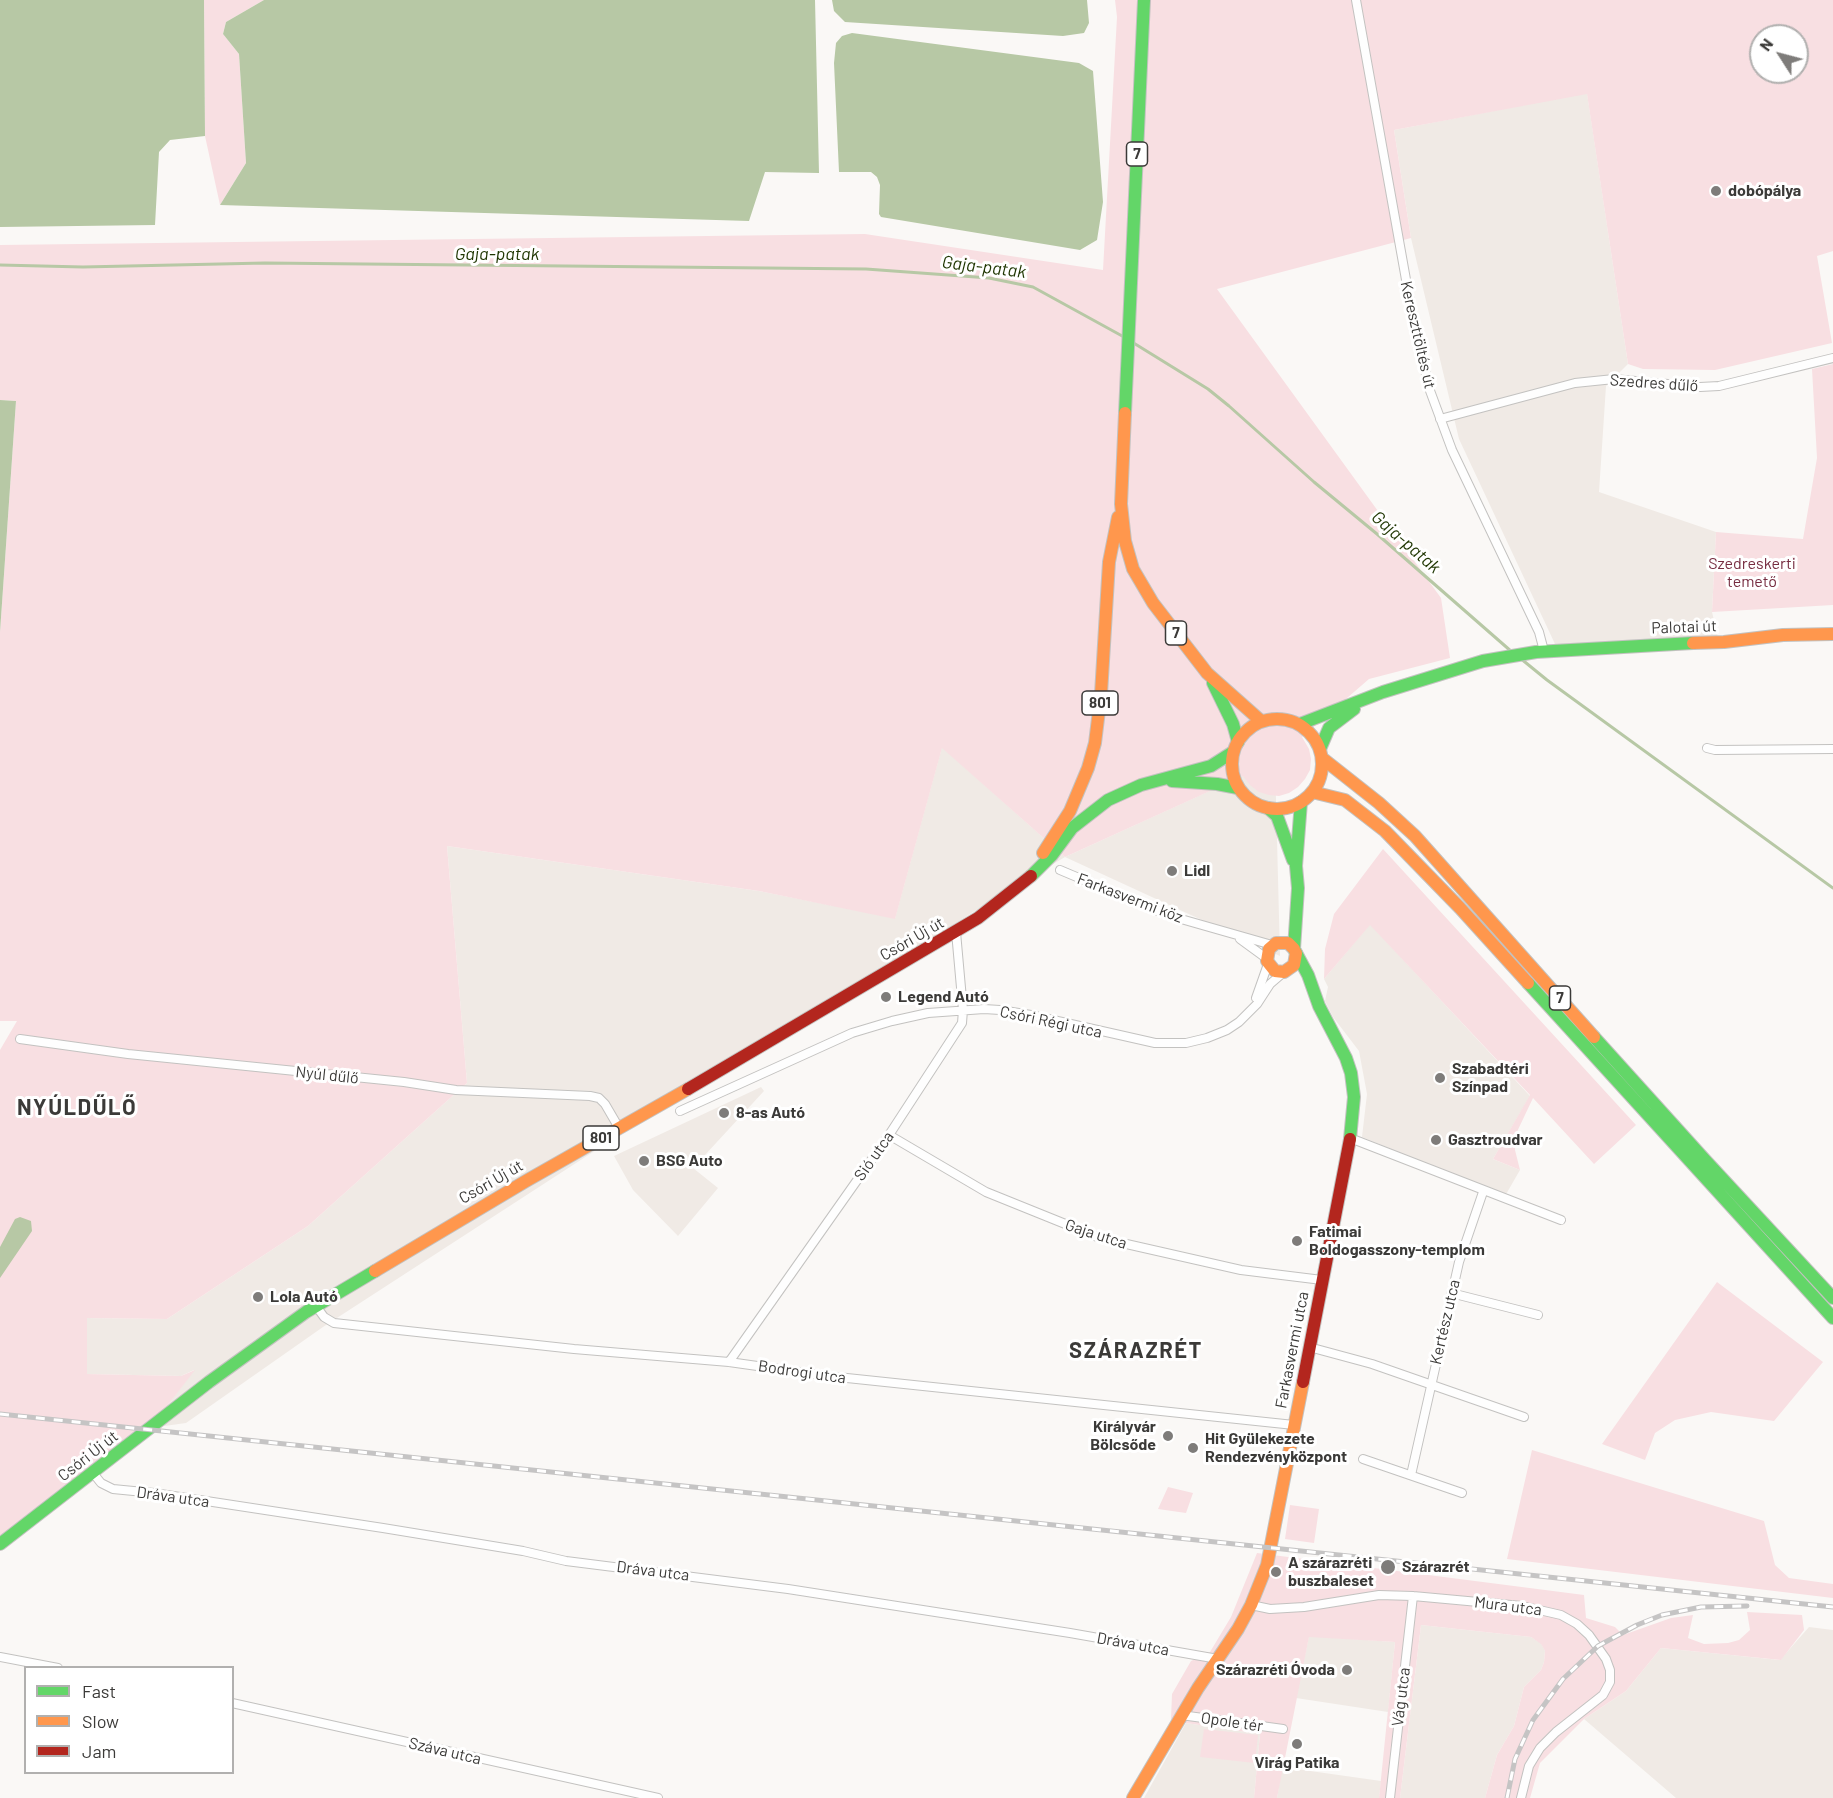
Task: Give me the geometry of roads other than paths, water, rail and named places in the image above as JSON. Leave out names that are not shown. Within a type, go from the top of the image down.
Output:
[{"type":"main road","name":"7","points":[[1144,0],[1121,504],[1125,541],[1140,583],[1153,603],[1208,673],[1261,721]]},
{"type":"main road","name":"801","points":[[1023,884],[1070,811],[1088,768],[1095,742],[1101,693],[1109,562],[1121,504]]},
{"type":"main road","name":"Palotai út","points":[[1383,692],[1490,660],[1540,652],[1724,642],[1783,635],[1833,634]]},
{"type":"main road","name":"7","points":[[1208,673],[1233,724],[1236,747],[1233,771],[1238,788]]},
{"type":"main road","points":[[1236,747],[1247,729],[1261,721],[1280,718],[1300,724],[1383,692]]},
{"type":"main road","points":[[1268,808],[1287,808],[1301,802],[1312,792],[1320,778],[1321,753],[1325,734],[1341,717],[1383,692]]},
{"type":"main road","name":"7","points":[[1300,724],[1312,735],[1321,753],[1399,820],[1697,1151],[1833,1298]]},
{"type":"main road","name":"801","points":[[1023,884],[1085,816],[1121,793],[1141,785],[1211,766],[1236,747]]},
{"type":"main road","name":"801","points":[[1163,780],[1238,788]]},
{"type":"main road","points":[[1238,788],[1254,802],[1268,808],[1277,816],[1296,866]]},
{"type":"main road","name":"7","points":[[1312,792],[1345,800],[1389,834],[1467,916],[1833,1318]]},
{"type":"main road","points":[[1295,912],[1267,961],[1275,970],[1286,971],[1294,965],[1298,888],[1296,866],[1301,802]]},
{"type":"main road","name":"Csóri Új út","points":[[0,1544],[209,1382],[316,1306],[956,932],[992,909],[1023,884]]},
{"type":"main road","points":[[1276,943],[1288,943],[1295,951]]},
{"type":"main road","name":"Farkasvermi utca","points":[[1133,1798],[1181,1715],[1238,1629],[1251,1605],[1267,1565],[1350,1138],[1354,1097],[1351,1073],[1312,989],[1308,975],[1295,951]]},
{"type":"main road","name":"Farkasvermi utca","points":[[1286,971],[1303,979],[1312,989]]},
{"type":"street","name":"Kereszttöltés út","points":[[1356,0],[1422,359],[1452,450],[1539,632],[1540,652]]},
{"type":"street","name":"Szedres dűlő","points":[[1440,419],[1575,383],[1614,379],[1700,387],[1719,386],[1833,358]]},
{"type":"street","points":[[1707,748],[1715,750],[1833,749]]},
{"type":"street","name":"Farkasvermi köz","points":[[1060,870],[1149,909],[1235,935],[1276,943]]},
{"type":"street","name":"Sió utca","points":[[729,1362],[890,1135],[962,1023],[963,1010],[956,932]]},
{"type":"street","name":"Farkasvermi köz","points":[[1235,935],[1267,961]]},
{"type":"street","points":[[1251,1010],[1267,961]]},
{"type":"street","name":"Csóri Régi utca","points":[[680,1111],[867,1028],[910,1017],[984,1009],[1016,1012],[1131,1039],[1170,1043],[1197,1040],[1221,1033],[1239,1022],[1270,984],[1286,971]]},
{"type":"street","name":"Nyúl dűlő","points":[[20,1039],[128,1054],[404,1082],[456,1090],[590,1096],[599,1098],[605,1104],[619,1128]]},
{"type":"street","name":"Gaja utca","points":[[890,1135],[986,1192],[1093,1236],[1241,1270],[1322,1280]]},
{"type":"street","points":[[1350,1138],[1561,1220]]},
{"type":"street","name":"Kertész utca","points":[[1411,1475],[1451,1293],[1465,1240],[1484,1192]]},
{"type":"street","points":[[1451,1293],[1538,1315]]},
{"type":"street","name":"Bodrogi utca","points":[[316,1306],[324,1317],[334,1323],[574,1349],[729,1362],[828,1376],[1294,1425]]},
{"type":"street","name":"Kertész utca","points":[[1309,1347],[1353,1358],[1524,1417]]},
{"type":"street","points":[[1363,1459],[1462,1493]]},
{"type":"street","name":"Dráva utca","points":[[93,1473],[101,1483],[113,1489],[394,1530],[523,1551],[566,1561],[788,1589],[1070,1633],[1218,1659]]},
{"type":"street","name":"Mura utca","points":[[1251,1605],[1270,1609],[1304,1607],[1379,1595],[1413,1596],[1522,1606],[1549,1611],[1569,1619],[1584,1629],[1606,1659],[1611,1676],[1608,1688],[1596,1701],[1556,1732],[1540,1748],[1529,1766],[1521,1798]]},
{"type":"street","name":"Vág utca","points":[[1390,1798],[1413,1596]]},
{"type":"street","points":[[0,1658],[46,1666]]},
{"type":"street","name":"Száva utca","points":[[234,1703],[657,1798]]},
{"type":"street","name":"Opole tér","points":[[1181,1715],[1283,1729]]},
{"type":"waterway","name":"Gaja-patak","points":[[0,265],[83,267],[265,263],[866,269],[989,278],[1033,287],[1124,337]]},
{"type":"waterway","name":"Gaja-patak","points":[[1132,342],[1208,389],[1229,406],[1512,652]]},
{"type":"waterway","name":"Gaja-patak","points":[[1520,658],[1833,888]]},
{"type":"railway","points":[[0,1414],[1833,1607]]},
{"type":"railway","points":[[1507,1798],[1515,1759],[1533,1720],[1563,1679],[1598,1646],[1637,1625],[1662,1615],[1701,1607],[1747,1606]]},
{"type":"place","name":"dobópálya","points":[[1716,191]]},
{"type":"place","name":"Lidl","points":[[1172,871]]},
{"type":"place","name":"Legend Autó","points":[[886,997]]},
{"type":"place","name":"Szabadtéri Színpad","points":[[1440,1078]]},
{"type":"place","name":"8-as Autó","points":[[724,1113]]},
{"type":"place","name":"Gasztroudvar","points":[[1436,1140]]},
{"type":"place","name":"BSG Auto","points":[[644,1161]]},
{"type":"place","name":"Fatimai Boldogasszony-templom","points":[[1297,1241]]},
{"type":"place","name":"Lola Autó","points":[[258,1297]]},
{"type":"place","name":"Királyvár Bölcsőde","points":[[1168,1436]]},
{"type":"place","name":"Hit Gyülekezete Rendezvényközpont","points":[[1193,1448]]},
{"type":"place","name":"Szárazrét","points":[[1388,1567]]},
{"type":"place","name":"A szárazréti buszbaleset","points":[[1276,1572]]},
{"type":"place","name":"Szárazréti Óvoda","points":[[1347,1670]]},
{"type":"place","name":"Virág Patika","points":[[1297,1744]]},
{"type":"district","name":"NYÚLDŰLŐ","points":[[77,1108]]},
{"type":"district","name":"SZÁRAZRÉT","points":[[1136,1351]]},
{"type":"park label","name":"Szedreskerti temető","points":[[1752,573]]}]
